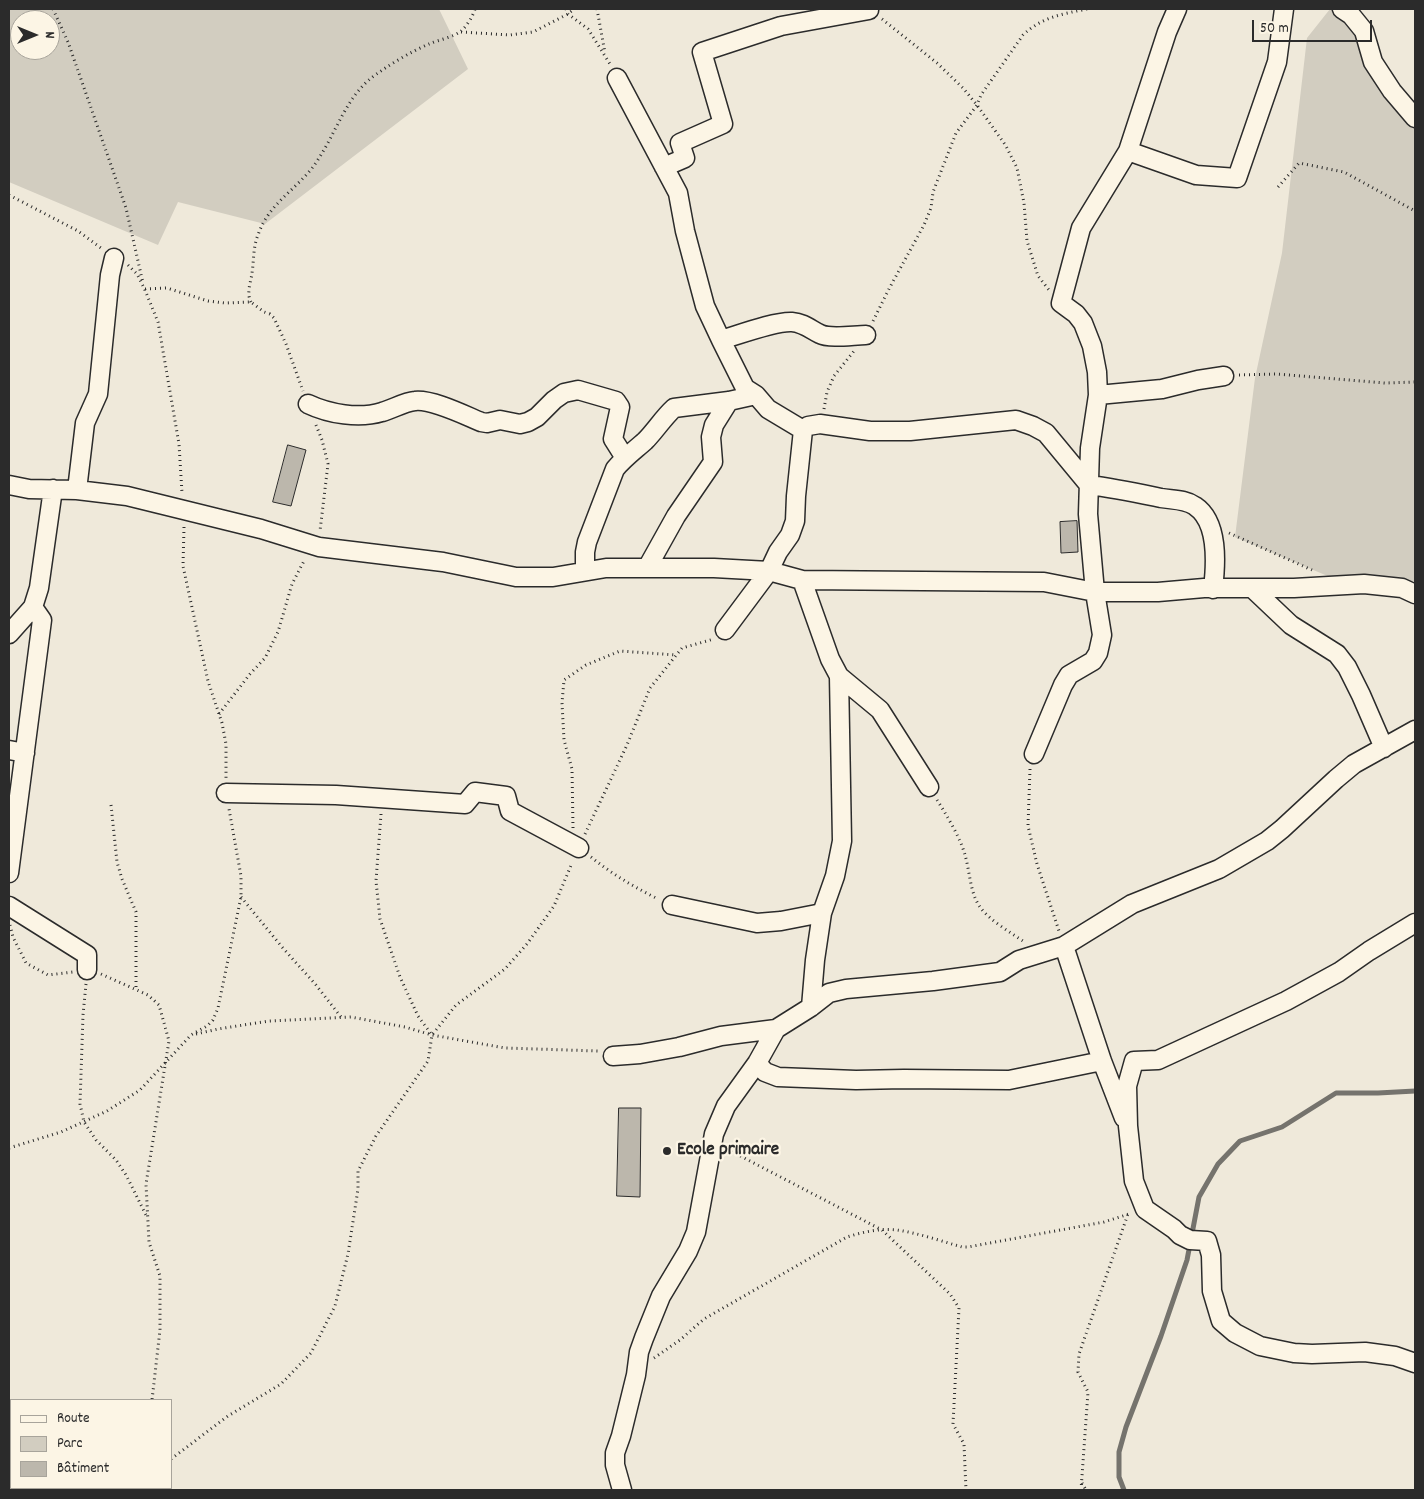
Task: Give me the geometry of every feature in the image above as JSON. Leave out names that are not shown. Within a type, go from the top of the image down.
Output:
[{"type":"street","points":[[1034,754],[1069,675],[1093,661],[1098,653],[1102,636],[1095,592],[1088,514],[1090,448],[1098,395],[1097,372],[1092,346],[1083,323],[1076,314],[1062,303],[1081,228],[1128,151],[1177,9]]},
{"type":"street","points":[[1128,151],[1196,175],[1237,178],[1277,62],[1284,9]]},
{"type":"street","points":[[1342,9],[1351,15],[1364,31],[1373,62],[1392,91],[1415,117]]},
{"type":"street","points":[[664,167],[685,158],[680,143],[723,124],[702,52],[782,26],[872,12]]},
{"type":"street","points":[[617,78],[678,193],[685,231],[705,306],[745,388],[756,395],[768,408],[811,427],[870,431],[910,431],[1016,420],[1033,426],[1046,433],[1089,485],[1182,500],[1196,506],[1209,521],[1215,553],[1213,589]]},
{"type":"street","points":[[77,490],[84,423],[98,394],[110,275],[114,258]]},
{"type":"street","points":[[721,340],[758,328],[789,322],[802,324],[821,335],[866,335]]},
{"type":"street","points":[[1098,395],[1162,389],[1224,376]]},
{"type":"street","points":[[308,404],[336,412],[367,415],[415,401],[429,402],[481,422],[487,423],[500,420],[520,424],[537,417],[564,393],[578,390],[616,401],[620,407],[612,439],[625,458]]},
{"type":"street","points":[[584,571],[584,552],[591,530],[616,469],[625,458],[645,440],[674,408],[729,401],[756,395]]},
{"type":"street","points":[[647,568],[676,516],[713,462],[711,437],[714,425],[729,401]]},
{"type":"street","points":[[725,630],[769,571],[778,552],[790,535],[795,521],[796,496],[811,427]]},
{"type":"street","points":[[9,485],[29,489],[77,490],[127,496],[261,529],[318,547],[443,562],[516,577],[553,577],[606,568],[714,568],[769,571],[802,580],[1044,582],[1095,592],[1158,592],[1204,588],[1253,589],[1364,584],[1402,588],[1415,594]]},
{"type":"street","points":[[9,634],[33,607],[39,588],[53,489]]},
{"type":"street","points":[[802,580],[830,659],[839,676],[880,710],[929,787]]},
{"type":"street","points":[[1253,589],[1292,625],[1337,654],[1347,667],[1384,748]]},
{"type":"street","points":[[9,873],[17,751],[42,620],[33,607]]},
{"type":"street","points":[[811,1006],[814,960],[822,913],[835,876],[842,841],[839,676]]},
{"type":"street","points":[[613,1056],[640,1054],[679,1047],[721,1036],[776,1029],[829,993],[846,989],[934,981],[1000,972],[1019,960],[1064,946],[1132,904],[1219,869],[1267,841],[1354,764],[1415,730]]},
{"type":"street","points":[[226,793],[336,795],[465,804],[474,792],[506,796],[510,811],[579,848]]},
{"type":"street","points":[[672,905],[757,923],[782,921],[822,913]]},
{"type":"street","points":[[9,906],[87,955],[87,970]]},
{"type":"street","points":[[1415,923],[1338,972],[1286,1001],[1158,1060],[1134,1061],[1127,1086],[1128,1126],[1134,1181],[1145,1209],[1180,1235],[1190,1240],[1207,1241],[1211,1255],[1212,1291],[1221,1321],[1235,1333],[1260,1346],[1294,1353],[1365,1352],[1395,1356],[1415,1363]]},
{"type":"street","points":[[1064,946],[1102,1061],[1122,1116],[1128,1126]]},
{"type":"street","points":[[622,1490],[615,1465],[615,1453],[636,1375],[639,1352],[661,1296],[688,1252],[696,1232],[714,1134],[726,1106],[757,1064],[776,1029]]},
{"type":"street","points":[[757,1064],[764,1072],[778,1077],[856,1080],[1009,1080],[1102,1061]]},
{"type":"path","points":[[52,9],[68,42],[126,208],[145,290]]},
{"type":"path","points":[[460,32],[474,14],[475,9]]},
{"type":"path","points":[[566,9],[568,14],[588,29],[617,78]]},
{"type":"path","points":[[219,714],[265,658],[278,632],[292,584],[304,560],[318,547],[328,464],[322,440],[296,376],[286,344],[274,318],[248,298],[254,249],[265,219],[275,204],[310,172],[353,96],[370,79],[428,44],[460,32],[510,35],[533,32],[574,9]]},
{"type":"path","points":[[597,9],[605,56]]},
{"type":"path","points":[[811,427],[834,376],[866,335],[924,225],[956,133],[977,105],[981,95],[1023,35],[1030,28],[1057,14],[1087,9]]},
{"type":"path","points":[[872,12],[937,63],[963,88],[1006,146],[1017,168],[1024,203],[1026,241],[1038,276],[1062,303]]},
{"type":"path","points":[[1278,187],[1299,163],[1319,166],[1344,172],[1415,211]]},
{"type":"path","points":[[9,196],[78,231],[114,258],[130,266],[137,274],[158,322],[179,444],[185,511],[183,566],[208,681],[222,723],[226,744],[226,793],[240,876],[240,896],[218,1008],[207,1026],[191,1035],[140,1090],[107,1111],[61,1132],[9,1148]]},
{"type":"path","points":[[145,290],[159,287],[208,301],[225,303],[251,302]]},
{"type":"path","points":[[1224,376],[1278,374],[1385,383],[1415,382]]},
{"type":"path","points":[[1209,521],[1235,537],[1313,570]]},
{"type":"path","points":[[172,1457],[228,1416],[281,1384],[311,1353],[335,1306],[348,1254],[358,1189],[358,1171],[376,1136],[428,1061],[432,1035],[456,1006],[505,969],[527,944],[554,906],[650,688],[682,648],[720,637],[725,630]]},
{"type":"path","points":[[672,905],[611,873],[579,848],[573,830],[572,769],[564,740],[562,703],[564,680],[586,665],[620,651],[677,655]]},
{"type":"path","points":[[1034,754],[1030,763],[1028,826],[1037,864],[1064,946]]},
{"type":"path","points":[[929,787],[945,811],[965,853],[973,890],[980,908],[996,922],[1040,953]]},
{"type":"path","points":[[382,798],[376,881],[380,919],[400,977],[418,1016],[432,1035]]},
{"type":"path","points":[[111,805],[117,862],[136,912],[136,989]]},
{"type":"path","points":[[240,896],[341,1017]]},
{"type":"path","points":[[9,920],[13,937],[26,963],[48,975],[87,970],[102,974],[148,995],[159,1005],[169,1041],[146,1184],[149,1242],[160,1276],[160,1330],[152,1399]]},
{"type":"path","points":[[87,970],[83,1015],[80,1104],[84,1122],[96,1140],[116,1160],[126,1175],[148,1220]]},
{"type":"path","points":[[191,1035],[269,1021],[350,1017],[405,1027],[432,1035],[505,1048],[596,1050],[613,1056]]},
{"type":"path","points":[[714,1134],[720,1144],[882,1230],[950,1294],[959,1308],[953,1424],[964,1444],[966,1490]]},
{"type":"path","points":[[1080,1490],[1088,1392],[1078,1372],[1079,1354],[1129,1214],[1134,1181]]},
{"type":"path","points":[[649,1363],[704,1319],[846,1237],[862,1232],[898,1230],[968,1247],[1104,1222],[1129,1214]]},
{"type":"path","points":[[1082,1483],[1086,1490]]},
{"type":"green space","points":[[9,9],[439,9],[468,69],[265,224],[178,202],[158,245],[9,182]]},
{"type":"green space","points":[[1330,9],[1342,9],[1415,118],[1414,581],[1349,585],[1235,537],[1255,378],[1282,253],[1307,38]]},
{"type":"building","points":[[288,445],[306,450],[291,506],[273,502]]},
{"type":"building","points":[[1077,521],[1078,552],[1061,553],[1060,522]]},
{"type":"building","points":[[619,1108],[641,1108],[640,1197],[617,1196]]},
{"type":"waterway","points":[[1124,1490],[1119,1477],[1119,1452],[1126,1427],[1161,1336],[1187,1260],[1199,1197],[1218,1164],[1240,1141],[1282,1127],[1336,1093],[1415,1091]]},
{"type":"place","name":"Ecole primaire","points":[[667,1151]]}]
